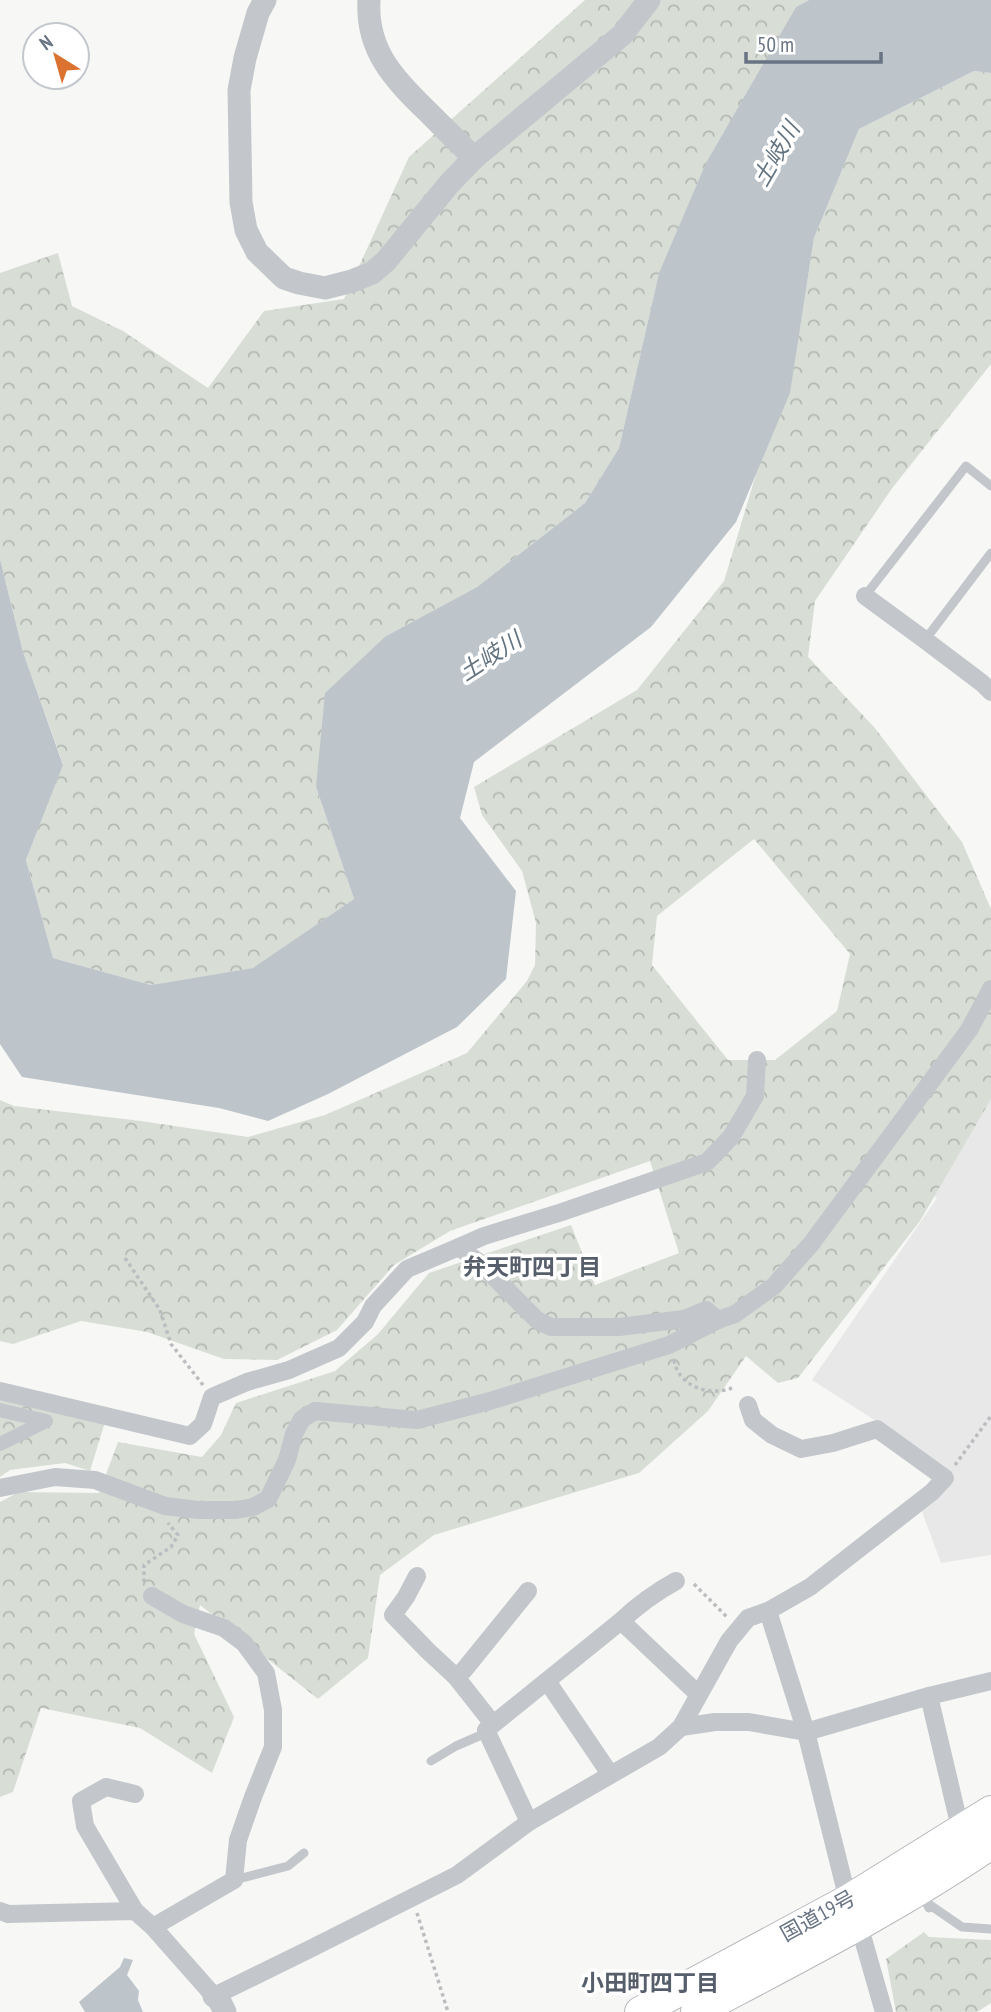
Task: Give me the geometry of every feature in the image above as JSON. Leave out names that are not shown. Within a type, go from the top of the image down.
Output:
[{"type":"highway","name":"国道19号","points":[[696,2012],[854,1913],[991,1811]]},
{"type":"highway","name":"国道19号","points":[[640,2012],[854,1913],[919,1890],[991,1844]]},
{"type":"street","points":[[265,0],[258,13],[239,90],[241,202],[246,230],[257,252],[284,278],[325,288],[372,273],[386,261],[449,184],[474,158],[622,35],[649,0]]},
{"type":"street","points":[[369,0],[372,33],[387,68],[399,84],[474,158]]},
{"type":"street","points":[[865,596],[991,692]]},
{"type":"street","points":[[0,1488],[55,1477],[95,1480],[165,1506],[198,1510],[253,1507],[268,1499],[287,1460],[294,1434],[302,1419],[315,1411],[417,1420],[489,1401],[669,1345],[735,1314],[774,1286],[811,1244],[969,1030],[991,989]]},
{"type":"street","points":[[0,1391],[190,1436],[203,1423],[212,1397],[247,1382],[289,1370],[339,1348],[365,1322],[373,1306],[407,1269],[485,1236],[707,1162],[731,1137],[754,1096],[757,1060]]},
{"type":"street","points":[[459,1247],[481,1264],[537,1320],[551,1328],[619,1327],[684,1319],[706,1310],[718,1320]]},
{"type":"street","points":[[0,1410],[53,1423],[59,1405]]},
{"type":"street","points":[[135,1794],[106,1787],[81,1801],[85,1826],[135,1911],[153,1927],[220,2004],[457,1875],[529,1822],[659,1746],[681,1727],[729,1641],[748,1618],[768,1611],[810,1587],[932,1492],[945,1478],[877,1429],[833,1443],[801,1449],[772,1435],[753,1420],[748,1405]]},
{"type":"street","points":[[0,1444],[46,1421]]},
{"type":"street","points":[[417,1576],[393,1615],[456,1677],[489,1727],[529,1822]]},
{"type":"street","points":[[489,1727],[635,1608],[676,1581]]},
{"type":"street","points":[[456,1677],[528,1591]]},
{"type":"street","points":[[152,1596],[183,1614],[224,1628],[244,1643],[266,1672],[273,1710],[273,1746],[238,1840],[234,1880],[153,1927]]},
{"type":"street","points":[[768,1611],[806,1732],[854,1913],[884,2012]]},
{"type":"street","points":[[621,1621],[698,1694]]},
{"type":"street","points":[[547,1681],[610,1774]]},
{"type":"street","points":[[681,1727],[715,1721],[749,1722],[806,1732],[991,1681]]},
{"type":"street","points":[[929,1696],[961,1832]]},
{"type":"street","points":[[0,1911],[9,1914],[135,1911]]},
{"type":"lane","points":[[865,596],[966,466],[991,486]]},
{"type":"lane","points":[[925,640],[991,554]]},
{"type":"lane","points":[[431,1761],[479,1736],[489,1727]]},
{"type":"lane","points":[[234,1880],[288,1866],[304,1853]]},
{"type":"lane","points":[[919,1890],[929,1908],[930,1905],[962,1927],[991,1929]]},
{"type":"path","points":[[125,1258],[160,1310],[171,1345],[212,1397]]},
{"type":"path","points":[[677,1341],[674,1351],[676,1368],[684,1381],[712,1392],[732,1388]]},
{"type":"path","points":[[945,1478],[991,1416]]},
{"type":"path","points":[[152,1596],[143,1580],[145,1565],[171,1547],[178,1535],[165,1517],[165,1506]]},
{"type":"path","points":[[676,1581],[688,1579],[739,1628]]},
{"type":"path","points":[[412,1898],[448,2012]]},
{"type":"shaded area","points":[[991,1099],[991,1555],[941,1563],[921,1509],[951,1479],[876,1421],[812,1380],[937,1198],[928,1192]]},
{"type":"green space","points":[[585,0],[809,0],[796,7],[659,273],[619,448],[585,503],[477,587],[386,636],[316,787],[354,899],[254,968],[151,985],[53,958],[26,860],[63,764],[23,652],[0,559],[0,273],[58,253],[72,306],[123,331],[208,388],[264,311],[344,299],[409,157]]},
{"type":"green space","points":[[974,71],[991,73],[991,364],[893,487],[815,601],[808,657],[874,727],[962,842],[991,909],[991,1099],[920,1221],[798,1378],[778,1383],[746,1356],[708,1411],[639,1473],[434,1535],[380,1575],[368,1658],[318,1699],[200,1605],[194,1634],[234,1717],[212,1773],[140,1728],[41,1708],[13,1792],[0,1797],[0,1502],[19,1492],[99,1493],[118,1442],[202,1457],[221,1435],[236,1403],[335,1371],[378,1334],[429,1273],[571,1225],[595,1285],[679,1253],[650,1161],[450,1231],[394,1265],[337,1330],[277,1360],[224,1359],[147,1332],[81,1321],[13,1344],[0,1341],[0,1100],[14,1106],[248,1137],[325,1115],[467,1053],[527,981],[535,965],[536,923],[522,871],[482,815],[474,787],[637,690],[724,581],[800,327],[814,238],[859,129]],"holes":[[[754,839],[850,954],[837,1011],[775,1060],[728,1060],[652,965],[657,916]]]},
{"type":"green space","points":[[0,1397],[105,1422],[90,1471],[65,1463],[10,1470],[0,1477]]},
{"type":"green space","points":[[924,1932],[929,1937],[991,1940],[991,2003],[977,2012],[896,2012],[886,1959]]},
{"type":"water","name":"土岐川","points":[[809,0],[991,0],[991,73],[974,71],[859,129],[814,238],[790,393],[736,522],[651,627],[474,762],[460,818],[516,891],[506,979],[457,1027],[328,1094],[268,1121],[219,1108],[22,1077],[0,1044],[0,559],[23,652],[63,765],[26,860],[53,958],[151,985],[253,968],[354,899],[316,787],[325,693],[386,636],[477,587],[585,503],[619,448],[659,273],[706,163],[796,7]]},
{"type":"water","points":[[124,1958],[133,1960],[127,1975],[139,1991],[138,2000],[143,2012],[85,2012],[79,2002],[120,1967]]},
{"type":"district","name":"弁天町四丁目","points":[[532,1267]]},
{"type":"district","name":"小田町四丁目","points":[[650,1983]]}]
